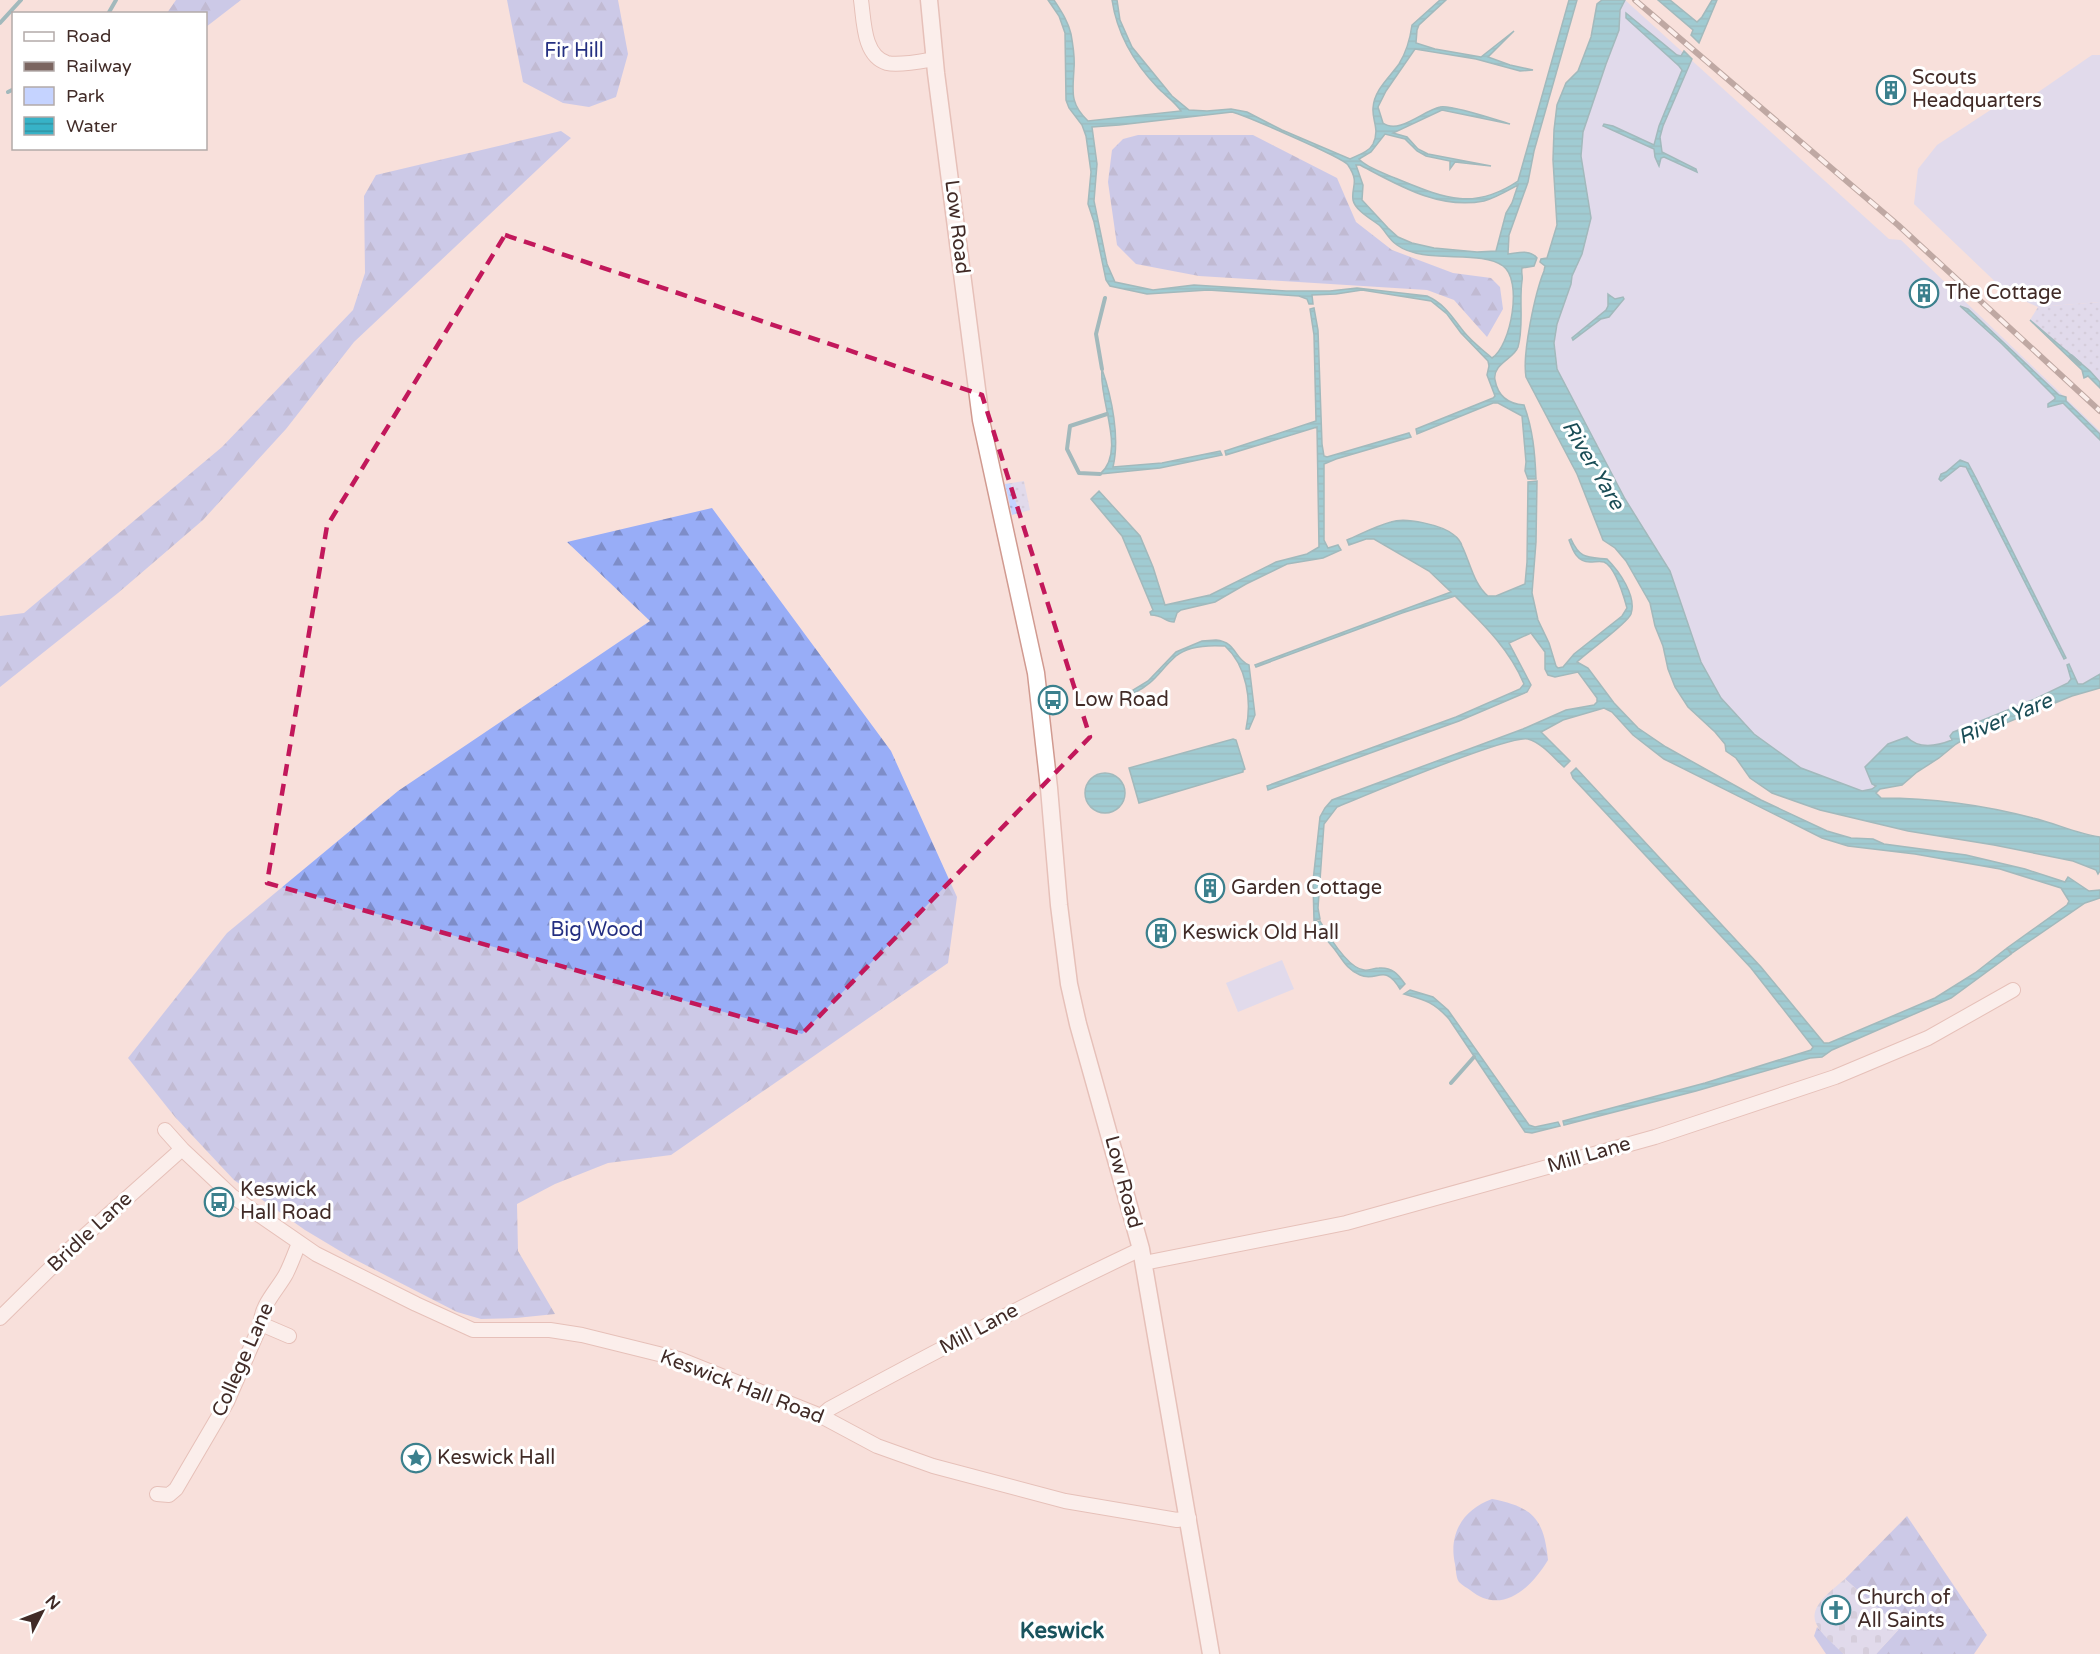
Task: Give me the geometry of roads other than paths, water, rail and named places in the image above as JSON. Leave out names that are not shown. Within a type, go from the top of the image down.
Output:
[{"type":"street","points":[[861,0],[868,44],[875,55],[887,63],[935,59]]},
{"type":"street","name":"Low Road","points":[[929,0],[981,420],[1036,673],[1069,984],[1078,1024],[1143,1256],[1211,1654]]},
{"type":"street","name":"Mill Lane","points":[[821,1416],[885,1378],[1020,1308],[1143,1256],[1346,1222],[1655,1137],[1834,1077],[1928,1038],[2013,990]]},
{"type":"street","name":"Keswick Hall Road","points":[[165,1130],[232,1196],[299,1243],[316,1254],[473,1330],[550,1330],[625,1345],[679,1359],[821,1416],[877,1446],[933,1466],[1065,1501],[1177,1520],[1189,1518]]},
{"type":"street","name":"Bridle Lane","points":[[0,1318],[71,1248],[182,1149]]},
{"type":"street","name":"College Lane","points":[[157,1494],[169,1495],[176,1489],[227,1402],[261,1324],[261,1318],[286,1274],[299,1243]]},
{"type":"street","points":[[261,1324],[289,1336]]},
{"type":"water","points":[[1048,0],[1054,0],[1070,29],[1074,55],[1075,102],[1088,121],[1181,111],[1149,78],[1134,58],[1122,36],[1114,13],[1112,0],[1117,0],[1120,20],[1132,47],[1172,96],[1189,110],[1231,109],[1247,112],[1282,130],[1350,159],[1366,151],[1373,144],[1376,134],[1374,102],[1379,90],[1404,55],[1412,25],[1440,0],[1446,0],[1419,25],[1416,43],[1435,49],[1481,57],[1514,31],[1488,57],[1533,70],[1520,71],[1476,59],[1415,49],[1386,91],[1378,107],[1383,123],[1389,126],[1404,124],[1440,107],[1474,113],[1510,124],[1442,110],[1393,133],[1407,137],[1418,149],[1428,154],[1491,166],[1455,162],[1450,169],[1450,161],[1426,156],[1405,139],[1385,134],[1371,152],[1359,159],[1376,170],[1428,191],[1471,199],[1501,191],[1518,181],[1569,0],[1577,0],[1534,151],[1528,182],[1509,235],[1508,254],[1520,252],[1534,255],[1537,258],[1534,266],[1522,268],[1520,339],[1516,351],[1495,374],[1497,386],[1502,395],[1509,401],[1524,405],[1530,423],[1536,479],[1528,479],[1525,471],[1522,416],[1498,403],[1417,434],[1416,429],[1495,396],[1487,375],[1488,361],[1461,333],[1447,314],[1431,301],[1362,290],[1312,295],[1313,304],[1309,304],[1307,299],[1299,296],[1208,290],[1147,294],[1110,286],[1106,280],[1088,204],[1091,172],[1086,136],[1082,125],[1066,100],[1065,33],[1059,16]],"holes":[[[1232,112],[1313,146],[1348,165],[1354,176],[1354,204],[1381,227],[1397,245],[1408,251],[1422,254],[1481,258],[1503,266],[1509,273],[1513,298],[1509,327],[1499,351],[1492,358],[1467,336],[1443,307],[1427,296],[1357,288],[1330,291],[1286,291],[1194,285],[1153,290],[1115,282],[1107,264],[1094,201],[1097,164],[1092,127]],[[1356,165],[1419,194],[1451,202],[1484,201],[1518,185],[1506,213],[1496,251],[1477,252],[1434,248],[1398,237],[1362,200],[1363,185]]]},
{"type":"water","name":"River Yare","points":[[1602,0],[1625,0],[1620,10],[1619,30],[1583,132],[1581,156],[1591,218],[1582,254],[1572,276],[1557,324],[1554,343],[1557,369],[1625,499],[1670,571],[1701,662],[1721,698],[1754,734],[1801,768],[1862,791],[1876,786],[1872,784],[1865,767],[1888,744],[1907,737],[1923,745],[1940,744],[1952,740],[1950,736],[1953,732],[2068,683],[2071,679],[2067,665],[2069,664],[2078,684],[2083,684],[2100,674],[2100,688],[2072,696],[2001,725],[1984,727],[1956,744],[1902,785],[1880,789],[1876,793],[1881,798],[1939,801],[1995,809],[2100,837],[2100,871],[2098,874],[2096,870],[2073,861],[1908,831],[1820,810],[1772,793],[1750,778],[1736,758],[1726,751],[1725,744],[1715,732],[1688,707],[1675,687],[1650,603],[1626,561],[1615,548],[1603,540],[1577,474],[1526,377],[1530,324],[1545,266],[1540,262],[1541,259],[1547,258],[1557,225],[1553,160],[1557,105],[1566,83],[1578,71],[1591,37],[1597,4]]},
{"type":"water","points":[[1658,0],[1670,0],[1697,22],[1712,0],[1717,0],[1699,43],[1691,35],[1693,30]]},
{"type":"water","points":[[1626,13],[1677,55],[1681,56],[1684,51],[1692,59],[1660,137],[1662,152],[1696,169],[1697,172],[1664,157],[1661,158],[1659,166],[1654,149],[1603,126],[1604,124],[1613,126],[1654,145],[1659,126],[1682,70],[1626,18]]},
{"type":"water","points":[[1608,294],[1615,299],[1623,297],[1624,299],[1609,317],[1601,319],[1573,340],[1572,338],[1606,310]]},
{"type":"water","points":[[1960,306],[1968,309],[2059,395],[2066,397],[2066,401],[2100,434],[2100,440],[2063,403],[2048,407],[2055,397]]},
{"type":"water","points":[[1314,308],[1318,330],[1324,456],[1409,433],[1411,437],[1324,464],[1324,540],[1328,548],[1338,545],[1341,550],[1323,558],[1287,564],[1215,602],[1181,610],[1177,613],[1174,622],[1151,615],[1150,612],[1153,610],[1122,536],[1091,499],[1099,491],[1140,536],[1165,605],[1210,595],[1276,562],[1307,554],[1319,547],[1317,427],[1226,455],[1225,451],[1316,421],[1314,335],[1310,309]]},
{"type":"water","points":[[2030,320],[2090,371],[2100,382],[2100,388],[2088,376],[2084,378],[2082,370]]},
{"type":"water","points":[[1102,369],[1114,418],[1116,444],[1113,467],[1162,463],[1220,451],[1222,455],[1160,468],[1100,474],[1108,464],[1111,452],[1110,424]]},
{"type":"water","points":[[1960,460],[1968,463],[2066,658],[2064,659],[1966,467],[1960,466],[1941,481],[1939,479],[1941,474]]},
{"type":"water","points":[[1537,481],[1532,593],[1538,620],[1549,643],[1556,666],[1563,667],[1574,654],[1622,616],[1627,608],[1618,583],[1608,565],[1604,562],[1586,562],[1579,558],[1574,552],[1569,540],[1571,539],[1581,554],[1607,559],[1617,570],[1629,592],[1631,614],[1615,631],[1577,662],[1588,668],[1614,703],[1638,728],[1666,747],[1761,800],[1827,831],[1851,838],[1873,839],[1884,844],[1966,855],[2025,869],[2065,882],[2068,877],[2089,891],[2100,890],[2100,898],[2085,903],[2012,953],[2007,948],[2067,905],[2069,901],[2061,888],[2000,869],[1915,854],[1848,846],[1822,838],[1664,759],[1633,735],[1612,712],[1604,708],[1563,720],[1541,732],[1570,761],[1564,767],[1543,747],[1533,741],[1516,740],[1467,755],[1337,807],[1324,824],[1318,908],[1320,919],[1314,921],[1313,881],[1320,817],[1332,800],[1523,729],[1566,710],[1594,705],[1597,698],[1578,672],[1555,677],[1548,675],[1545,669],[1545,652],[1531,633],[1509,643],[1531,685],[1527,692],[1459,721],[1268,790],[1267,786],[1456,717],[1520,689],[1524,684],[1503,647],[1455,596],[1256,667],[1255,665],[1451,592],[1429,571],[1374,539],[1366,539],[1349,545],[1347,540],[1385,524],[1414,521],[1433,525],[1454,535],[1461,543],[1479,586],[1488,596],[1496,596],[1525,584],[1528,482]]},
{"type":"water","points":[[1202,641],[1223,641],[1232,647],[1240,659],[1249,665],[1255,715],[1249,729],[1246,729],[1248,696],[1246,684],[1238,663],[1225,646],[1199,647],[1181,653],[1170,661],[1152,681],[1134,693],[1133,690],[1148,681],[1176,652]]},
{"type":"water","points":[[1236,740],[1245,769],[1243,772],[1139,803],[1129,768]]},
{"type":"water","points":[[1576,768],[1761,967],[1824,1043],[1829,1043],[1935,998],[1975,973],[2007,948],[2011,954],[1951,998],[1832,1050],[1822,1057],[1810,1058],[1696,1091],[1564,1125],[1563,1121],[1705,1083],[1811,1050],[1813,1047],[1751,968],[1573,778],[1571,773]]},
{"type":"water","points":[[1105,773],[1113,774],[1119,779],[1124,785],[1124,801],[1119,807],[1113,812],[1105,813],[1097,812],[1091,807],[1086,801],[1085,793],[1086,785],[1091,779],[1097,774]]},
{"type":"water","points":[[1320,921],[1339,950],[1358,968],[1391,970],[1405,984],[1400,989],[1385,975],[1366,977],[1355,972],[1313,924]]},
{"type":"water","points":[[1410,990],[1433,997],[1448,1010],[1529,1125],[1535,1127],[1558,1122],[1560,1126],[1532,1133],[1525,1132],[1449,1019],[1429,1002],[1404,994]]},
{"type":"waterway","points":[[0,23],[21,0]]},
{"type":"waterway","points":[[109,12],[116,0]]},
{"type":"waterway","points":[[8,92],[12,90]]},
{"type":"waterway","points":[[1102,369],[1096,334],[1105,298]]},
{"type":"waterway","points":[[2071,356],[2080,364]]},
{"type":"waterway","points":[[1100,474],[1079,473],[1067,449],[1070,426],[1107,414]]},
{"type":"waterway","points":[[1451,1083],[1474,1057]]},
{"type":"railway","points":[[1635,0],[1898,225],[2100,411]]},
{"type":"place","name":"Scouts Headquarters","points":[[1891,90]]},
{"type":"place","name":"The Cottage","points":[[1924,293]]},
{"type":"place","name":"Low Road","points":[[1053,700]]},
{"type":"place","name":"Garden Cottage","points":[[1210,888]]},
{"type":"place","name":"Keswick Old Hall","points":[[1161,933]]},
{"type":"place","name":"Keswick Hall Road","points":[[219,1202]]},
{"type":"place","name":"Keswick Hall","points":[[416,1458]]},
{"type":"place","name":"Church of All Saints","points":[[1836,1610]]},
{"type":"district","name":"Keswick","points":[[1062,1631]]},
{"type":"park label","name":"Fir Hill","points":[[574,51]]},
{"type":"park label","name":"Big Wood","points":[[597,930]]}]
